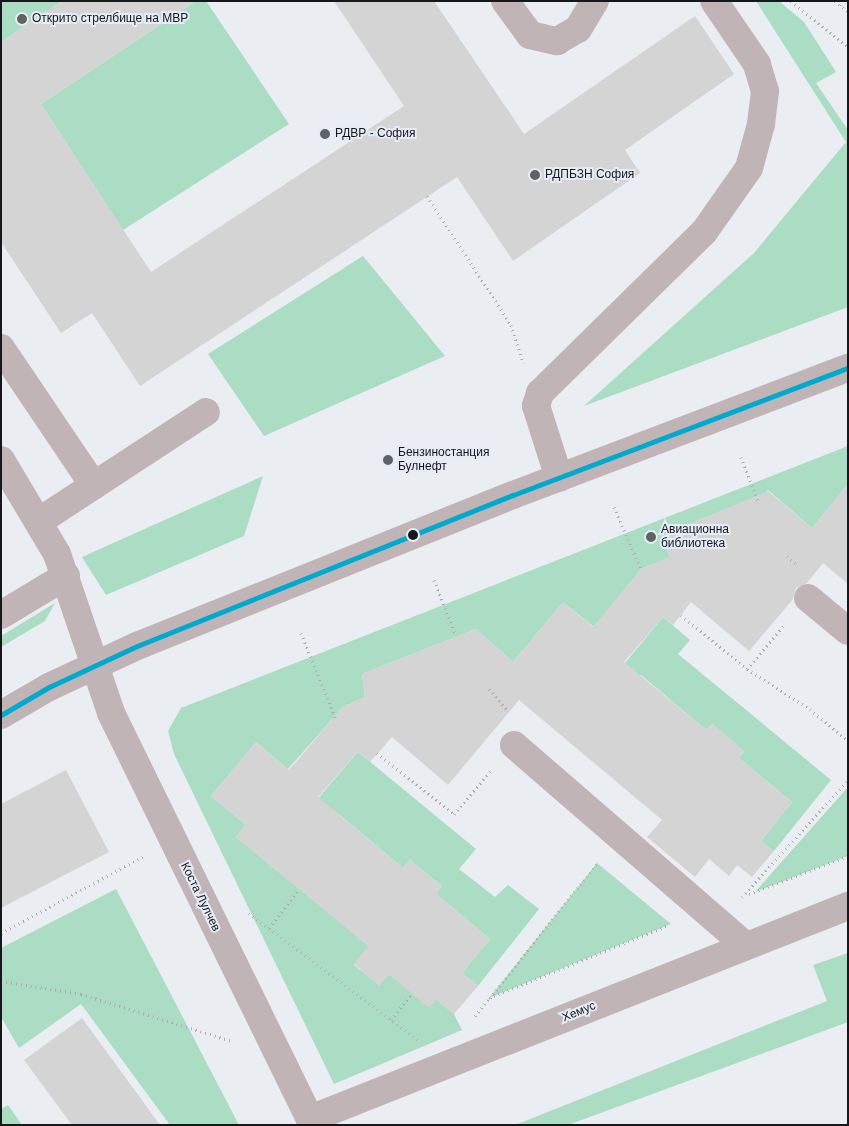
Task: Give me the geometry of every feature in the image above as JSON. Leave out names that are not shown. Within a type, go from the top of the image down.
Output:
[{"type":"street","points":[[505,1],[530,35],[557,42],[578,29],[595,1]]},
{"type":"street","points":[[558,478],[536,406],[540,393],[704,232],[749,168],[761,124],[765,91],[757,64],[714,1]]},
{"type":"street","points":[[2,351],[94,486]]},
{"type":"street","points":[[1,715],[92,666],[558,478],[848,368]]},
{"type":"street","points":[[40,520],[206,412]]},
{"type":"street","name":"Коста Лулчев","points":[[1,460],[40,520],[66,576],[92,666],[128,750],[312,1122]]},
{"type":"street","points":[[1,615],[66,576]]},
{"type":"street","points":[[808,598],[848,631]]},
{"type":"street","points":[[514,745],[621,836],[696,914],[734,948]]},
{"type":"street","points":[[642,877],[696,914]]},
{"type":"street","name":"Хемус","points":[[312,1122],[734,948],[848,906]]},
{"type":"path","points":[[791,1],[848,48]]},
{"type":"path","points":[[835,1],[848,11]]},
{"type":"path","points":[[840,5],[843,1]]},
{"type":"path","points":[[427,196],[511,325],[518,348]]},
{"type":"path","points":[[740,457],[758,501]]},
{"type":"path","points":[[614,507],[641,569]]},
{"type":"path","points":[[787,556],[804,570]]},
{"type":"path","points":[[434,580],[456,636]]},
{"type":"path","points":[[681,615],[747,669],[810,709],[848,741]]},
{"type":"path","points":[[747,669],[785,625]]},
{"type":"path","points":[[300,633],[334,717]]},
{"type":"path","points":[[489,689],[507,706]]},
{"type":"path","points":[[377,753],[454,814],[514,745]]},
{"type":"path","points":[[748,894],[848,780]]},
{"type":"path","points":[[468,1024],[621,836]]},
{"type":"path","points":[[1,933],[144,856]]},
{"type":"path","points":[[489,998],[696,914],[848,856]]},
{"type":"path","points":[[269,928],[299,889]]},
{"type":"path","points":[[246,911],[451,1064]]},
{"type":"path","points":[[1,981],[81,994],[238,1043]]},
{"type":"path","points":[[391,1020],[412,993]]},
{"type":"green space","name":"Открито стрелбище на МВР","points":[[1,1],[62,1],[1,42]]},
{"type":"green space","points":[[196,1],[206,1],[289,124],[123,230],[41,104]]},
{"type":"green space","points":[[756,1],[779,1],[804,22],[836,72],[816,83],[848,130],[848,307],[584,406],[754,253],[846,142]]},
{"type":"green space","points":[[363,256],[445,356],[264,436],[208,354]]},
{"type":"green space","points":[[848,446],[848,484],[812,528],[768,490],[758,501],[733,506],[661,536],[670,557],[641,569],[594,627],[563,602],[513,662],[476,629],[362,674],[365,697],[343,707],[288,769],[256,742],[211,796],[246,825],[236,837],[369,946],[354,965],[379,985],[389,974],[429,1007],[436,999],[454,1014],[462,1030],[334,1084],[174,754],[168,731],[181,708]]},
{"type":"green space","points":[[263,476],[244,536],[106,595],[82,557]]},
{"type":"green space","points":[[55,603],[45,621],[1,647],[1,636]]},
{"type":"green space","points":[[663,617],[690,640],[678,654],[831,780],[774,851],[761,841],[792,802],[739,758],[744,751],[712,724],[706,730],[641,675],[615,675]]},
{"type":"green space","points":[[358,752],[476,849],[459,869],[495,897],[508,885],[539,909],[478,986],[462,973],[490,939],[436,894],[442,886],[410,860],[403,868],[340,815],[308,810]]},
{"type":"green space","points":[[848,787],[848,856],[755,892]]},
{"type":"green space","points":[[597,863],[671,924],[489,998]]},
{"type":"green space","points":[[116,889],[239,1125],[170,1125],[81,1004],[19,1048],[1,1017],[1,948]]},
{"type":"green space","points":[[848,953],[848,1022],[568,1125],[515,1125],[827,1001],[813,965]]},
{"type":"green space","points":[[8,1105],[22,1125],[1,1125],[1,1109]]},
{"type":"building","points":[[62,1],[196,1],[41,104],[151,272],[404,106],[334,1],[434,1],[524,134],[695,16],[734,74],[625,150],[640,173],[513,261],[457,177],[140,386],[92,313],[61,333],[1,242],[1,42]]},
{"type":"building","points":[[848,484],[848,584],[823,563],[807,583],[796,588],[793,599],[749,651],[691,602],[673,625],[663,617],[624,662],[706,730],[712,723],[744,751],[739,758],[792,802],[761,841],[774,851],[752,877],[737,865],[729,876],[709,859],[695,877],[647,837],[662,820],[519,700],[448,785],[392,737],[370,762],[358,752],[318,797],[403,868],[410,860],[442,886],[436,894],[490,939],[462,973],[478,986],[454,1014],[436,999],[429,1008],[389,974],[379,986],[354,964],[368,946],[236,837],[246,825],[211,796],[256,742],[289,770],[343,707],[365,697],[362,674],[476,629],[513,662],[563,602],[593,627],[641,569],[670,557],[661,536],[768,491],[812,528]]},
{"type":"building","points":[[66,770],[109,852],[1,908],[1,804]]},
{"type":"building","points":[[82,1018],[160,1125],[72,1125],[24,1060]]},
{"type":"transit line","points":[[1,715],[49,687],[137,646],[513,495],[848,368]]},
{"type":"place","name":"Открито стрелбище на МВР","points":[[22,19]]},
{"type":"place","name":"РДВР - София","points":[[325,134]]},
{"type":"place","name":"РДПБЗН София","points":[[535,175]]},
{"type":"place","name":"Бензиностанция Булнефт","points":[[388,460]]},
{"type":"place","name":"Авиационна библиотека","points":[[651,537]]}]
